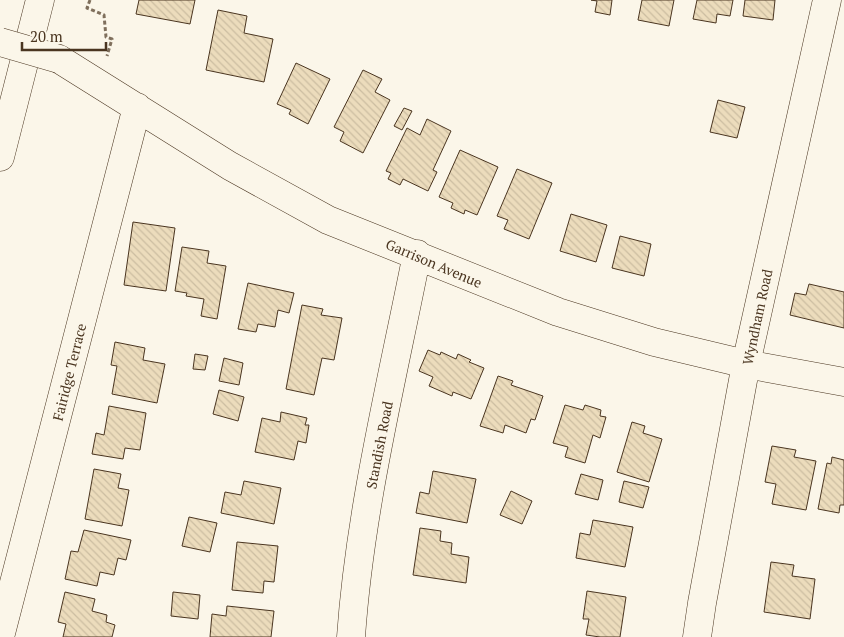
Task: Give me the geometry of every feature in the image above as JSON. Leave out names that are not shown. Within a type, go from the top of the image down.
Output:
[{"type":"main road","points":[[0,156],[40,0]]},
{"type":"main road","name":"Wyndham Road","points":[[697,637],[746,364],[828,0]]},
{"type":"main road","name":"Garrison Avenue","points":[[0,42],[59,59],[236,170],[328,220],[417,254],[465,276],[558,312],[654,342],[746,364],[844,382]]},
{"type":"main road","name":"Fairidge Terrace","points":[[0,637],[137,107]]},
{"type":"main road","name":"Standish Road","points":[[351,637],[354,595],[370,490],[417,254]]},
{"type":"path","points":[[90,0],[87,8],[104,16],[106,36],[112,39],[97,82]]},
{"type":"building","points":[[139,0],[195,0],[190,24],[136,14]]},
{"type":"building","points":[[591,0],[612,0],[610,15],[595,12],[597,1]]},
{"type":"building","points":[[642,0],[674,0],[669,26],[638,20]]},
{"type":"building","points":[[697,0],[733,0],[730,16],[717,14],[716,23],[693,19]]},
{"type":"building","points":[[745,0],[775,0],[773,20],[743,16]]},
{"type":"building","points":[[218,10],[247,16],[244,33],[273,39],[264,82],[206,70]]},
{"type":"building","points":[[296,63],[330,79],[308,124],[289,114],[291,110],[277,104]]},
{"type":"building","points":[[363,70],[382,79],[375,92],[390,100],[363,153],[340,141],[344,132],[334,127]]},
{"type":"building","points":[[718,100],[745,107],[737,138],[710,132]]},
{"type":"building","points":[[404,108],[412,111],[402,130],[394,126]]},
{"type":"building","points":[[427,119],[451,131],[433,170],[437,172],[428,191],[403,179],[400,185],[388,179],[391,173],[386,171],[407,128],[420,135]]},
{"type":"building","points":[[460,150],[498,167],[477,215],[465,210],[464,214],[451,208],[453,203],[439,197]]},
{"type":"building","points":[[517,169],[552,183],[529,239],[504,229],[508,220],[497,216]]},
{"type":"building","points":[[571,214],[607,225],[596,262],[560,251]]},
{"type":"building","points":[[133,222],[175,228],[166,291],[124,285]]},
{"type":"building","points":[[620,236],[651,244],[644,276],[612,268]]},
{"type":"building","points":[[182,247],[209,251],[207,263],[226,266],[217,319],[201,316],[204,299],[186,296],[187,293],[175,291]]},
{"type":"building","points":[[248,283],[294,293],[289,313],[278,310],[275,327],[258,324],[256,332],[238,329]]},
{"type":"building","points":[[809,284],[844,292],[844,328],[790,315],[795,293],[806,295]]},
{"type":"building","points":[[302,305],[323,309],[321,315],[342,318],[334,360],[322,358],[314,395],[286,389]]},
{"type":"building","points":[[115,342],[145,348],[143,360],[165,364],[157,403],[112,394],[117,366],[111,365]]},
{"type":"building","points":[[428,350],[440,355],[441,352],[456,359],[458,354],[471,360],[469,362],[484,368],[471,399],[453,392],[452,396],[429,386],[433,377],[419,371]]},
{"type":"building","points":[[195,354],[208,356],[205,370],[193,369]]},
{"type":"building","points":[[224,358],[243,363],[239,385],[219,381]]},
{"type":"building","points":[[498,376],[513,381],[511,385],[543,396],[535,420],[531,419],[526,433],[505,425],[503,433],[480,426]]},
{"type":"building","points":[[219,390],[244,397],[238,421],[213,414]]},
{"type":"building","points":[[565,405],[583,410],[585,405],[601,410],[600,416],[606,417],[600,438],[593,435],[585,463],[565,457],[568,447],[553,443]]},
{"type":"building","points":[[109,406],[146,413],[140,450],[125,448],[123,459],[92,454],[96,433],[104,435]]},
{"type":"building","points":[[281,412],[307,418],[305,425],[309,425],[306,443],[298,441],[294,460],[255,452],[262,418],[280,422]]},
{"type":"building","points":[[632,422],[645,426],[643,433],[662,439],[649,482],[617,472]]},
{"type":"building","points":[[772,446],[796,450],[794,457],[816,461],[806,510],[772,504],[776,484],[765,482]]},
{"type":"building","points":[[832,457],[844,460],[844,505],[840,505],[839,513],[818,509],[827,463],[831,464]]},
{"type":"building","points":[[94,469],[121,474],[118,488],[129,490],[122,526],[85,519]]},
{"type":"building","points":[[433,471],[476,479],[467,523],[416,513],[420,492],[429,494]]},
{"type":"building","points":[[581,474],[603,480],[598,500],[575,494]]},
{"type":"building","points":[[244,481],[281,488],[274,524],[221,513],[225,492],[241,495]]},
{"type":"building","points":[[624,481],[649,487],[643,508],[619,502]]},
{"type":"building","points":[[511,491],[532,501],[522,524],[500,515]]},
{"type":"building","points":[[189,517],[217,523],[210,552],[182,546]]},
{"type":"building","points":[[593,520],[633,527],[625,567],[576,558],[580,533],[590,535]]},
{"type":"building","points":[[420,528],[441,531],[440,541],[452,543],[451,554],[469,557],[466,583],[413,575]]},
{"type":"building","points":[[84,530],[131,540],[126,560],[118,558],[114,575],[100,572],[97,586],[65,579],[71,551],[78,552]]},
{"type":"building","points":[[237,542],[278,546],[274,582],[264,581],[263,593],[232,590]]},
{"type":"building","points":[[771,562],[794,565],[792,576],[815,579],[810,619],[764,612]]},
{"type":"building","points":[[587,591],[626,597],[620,637],[586,635],[589,619],[583,619]]},
{"type":"building","points":[[65,592],[95,599],[92,611],[107,615],[106,622],[115,625],[112,637],[63,637],[66,624],[58,622]]},
{"type":"building","points":[[173,592],[200,595],[198,619],[171,616]]},
{"type":"building","points":[[227,606],[274,611],[271,637],[210,637],[212,614],[226,616]]}]
